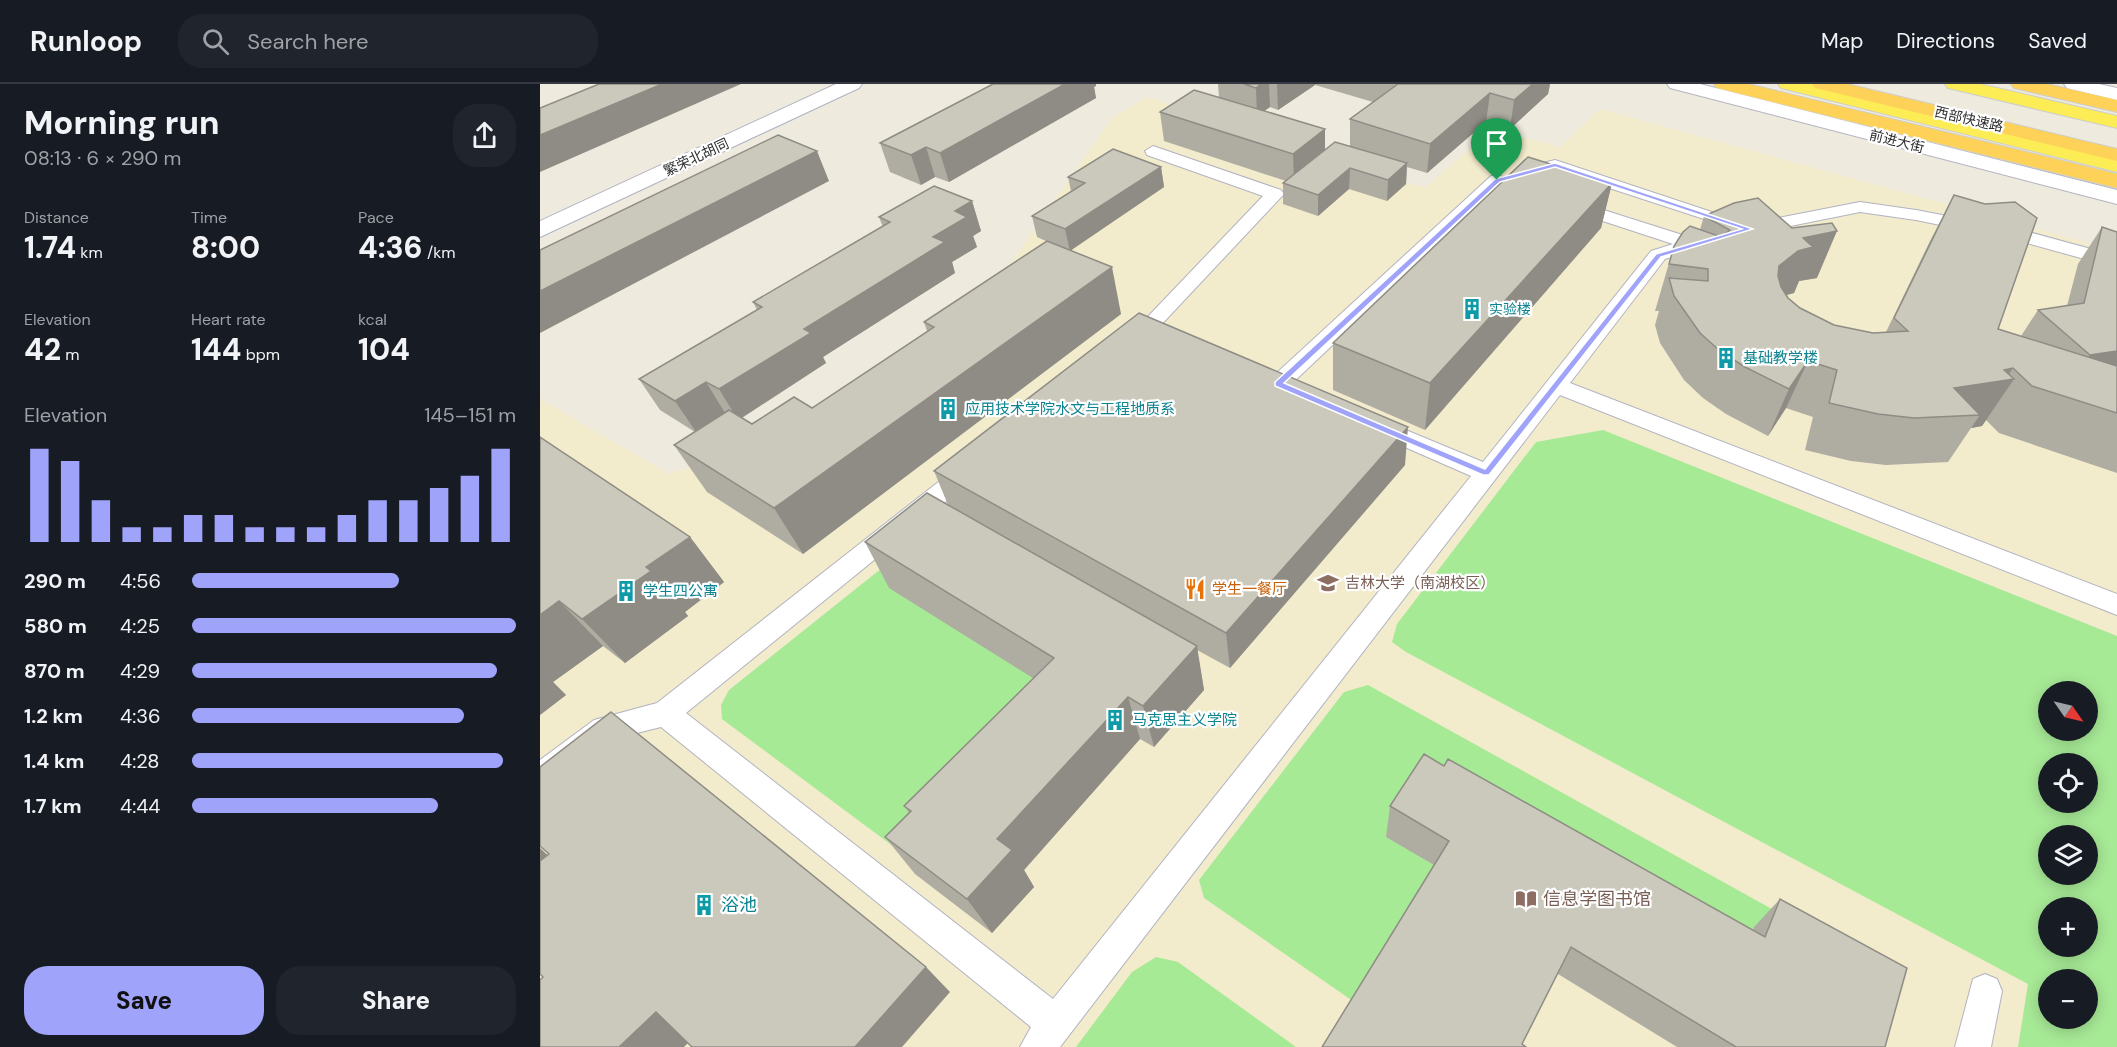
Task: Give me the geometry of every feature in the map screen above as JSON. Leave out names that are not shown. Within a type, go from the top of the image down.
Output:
[{"type":"highway","points":[[1724,84],[2117,181]]},
{"type":"highway","name":"西部快速路","points":[[1822,84],[2117,155]]},
{"type":"highway","points":[[2021,84],[2117,106]]},
{"type":"highway","name":"西部快速路","points":[[1933,89],[2117,133]]},
{"type":"main road","name":"繁荣北胡同","points":[[540,230],[852,84]]},
{"type":"main road","name":"前进大街","points":[[1677,84],[2117,197]]},
{"type":"main road","name":"前进大街","points":[[1788,84],[2117,165]]},
{"type":"main road","points":[[1955,84],[2117,122]]},
{"type":"main road","points":[[2085,85],[2117,94]]},
{"type":"lane","points":[[1153,152],[1275,194],[1138,336],[1191,347]]},
{"type":"lane","points":[[1278,384],[1497,180],[1555,165],[1750,229]]},
{"type":"lane","points":[[1497,180],[1693,245]]},
{"type":"lane","points":[[1038,1047],[1658,255],[1750,229],[1810,215],[1860,207],[1916,214],[2025,237],[2117,262]]},
{"type":"lane","points":[[1256,375],[1300,393]]},
{"type":"lane","points":[[1555,386],[2117,606]]},
{"type":"lane","points":[[1355,417],[1486,473]]},
{"type":"lane","points":[[540,778],[604,729],[665,713],[990,454]]},
{"type":"lane","points":[[665,713],[1056,1024]]},
{"type":"lane","points":[[1973,1047],[1985,991]]},
{"type":"shaded area","name":"吉林大学（南湖校区）","points":[[1147,97],[1425,188],[1493,129],[1560,147],[1600,109],[2117,251],[2117,1047],[540,1047],[540,399],[669,474],[919,394],[1112,118]]},
{"type":"green space","points":[[1603,430],[2117,636],[2117,1047],[2018,1047],[2028,984],[1406,652],[1392,642],[1397,624],[1536,442]]},
{"type":"green space","points":[[912,544],[1070,701],[921,867],[722,719],[721,705],[729,690]]},
{"type":"green space","points":[[1368,685],[1882,970],[1740,963],[1442,870],[1360,1006],[1204,898],[1199,880],[1344,692]]},
{"type":"green space","points":[[1156,957],[1178,962],[1296,1047],[1076,1047],[1132,972]]},
{"type":"building","points":[[599,84],[662,84],[540,135],[540,108]]},
{"type":"building","points":[[993,84],[1065,84],[940,153],[926,147],[911,155],[880,143]]},
{"type":"building","points":[[1244,84],[1261,84],[1256,88]]},
{"type":"building","points":[[1398,84],[1533,84],[1514,100],[1490,93],[1430,144],[1350,119]]},
{"type":"building","points":[[1194,90],[1325,129],[1293,154],[1160,112]]},
{"type":"building","points":[[778,135],[817,151],[540,291],[540,250]]},
{"type":"building","points":[[1335,142],[1407,163],[1388,180],[1350,168],[1318,195],[1283,183]]},
{"type":"building","points":[[1113,149],[1161,167],[1065,229],[1032,216],[1085,183],[1068,177]]},
{"type":"building","points":[[1528,157],[1612,183],[1430,383],[1333,343]]},
{"type":"building","points":[[934,186],[972,201],[955,211],[967,217],[933,237],[945,242],[804,329],[811,333],[719,389],[706,382],[675,401],[639,379],[762,307],[753,302],[890,222],[879,217]]},
{"type":"building","points":[[1954,195],[1985,204],[2015,202],[2037,218],[1998,329],[2117,366],[2117,413],[2032,386],[2013,368],[2004,370],[2014,379],[1954,388],[1980,415],[1914,418],[1878,414],[1829,403],[1837,370],[1808,361],[1789,389],[1745,367],[1720,351],[1700,333],[1674,296],[1669,278],[1708,281],[1708,269],[1669,264],[1674,246],[1683,232],[1690,226],[1721,237],[1730,230],[1704,216],[1734,203],[1758,198],[1792,228],[1832,223],[1837,231],[1803,238],[1813,247],[1798,251],[1779,266],[1778,276],[1781,287],[1788,298],[1800,308],[1834,325],[1873,333],[1908,331],[1894,318]]},
{"type":"building","points":[[2102,227],[2117,232],[2117,351],[2090,355],[2038,310],[2084,303]]},
{"type":"building","points":[[1047,241],[1112,267],[774,508],[674,445],[729,410],[752,424],[794,397],[812,408],[934,327],[924,322]]},
{"type":"building","name":"学生一餐厅","points":[[1139,313],[1408,427],[1226,633],[934,471]]},
{"type":"building","points":[[540,437],[690,537],[646,567],[651,571],[582,619],[559,601],[540,615]]},
{"type":"building","points":[[927,493],[1197,646],[1143,706],[1128,697],[997,839],[1012,850],[967,899],[885,837],[911,811],[904,806],[1054,658],[865,542]]},
{"type":"building","name":"浴池","points":[[611,712],[926,967],[855,1047],[692,1047],[656,1012],[619,1047],[540,1047],[540,980],[543,977],[540,974],[540,861],[549,854],[540,846],[540,767]]},
{"type":"building","name":"信息学图书馆","points":[[1424,754],[1444,766],[1448,759],[1765,937],[1780,899],[1907,968],[1885,1047],[1736,1047],[1571,947],[1522,1044],[1526,1047],[1322,1047],[1449,841],[1390,806]]},
{"type":"place","name":"实验楼","points":[[1472,309]]},
{"type":"place","name":"基础教学楼","points":[[1726,358]]},
{"type":"place","name":"应用技术学院水文与工程地质系","points":[[948,409]]},
{"type":"place","name":"吉林大学（南湖校区）","points":[[1328,583]]},
{"type":"place","name":"学生一餐厅","points":[[1195,589]]},
{"type":"place","name":"学生四公寓","points":[[626,591]]},
{"type":"place","name":"马克思主义学院","points":[[1115,720]]},
{"type":"place","name":"信息学图书馆","points":[[1526,899]]},
{"type":"place","name":"浴池","points":[[704,905]]},
{"type":"route","points":[[1555,165],[1750,229],[1658,255],[1486,473],[1278,384],[1333,333],[1497,180],[1555,165]]}]
